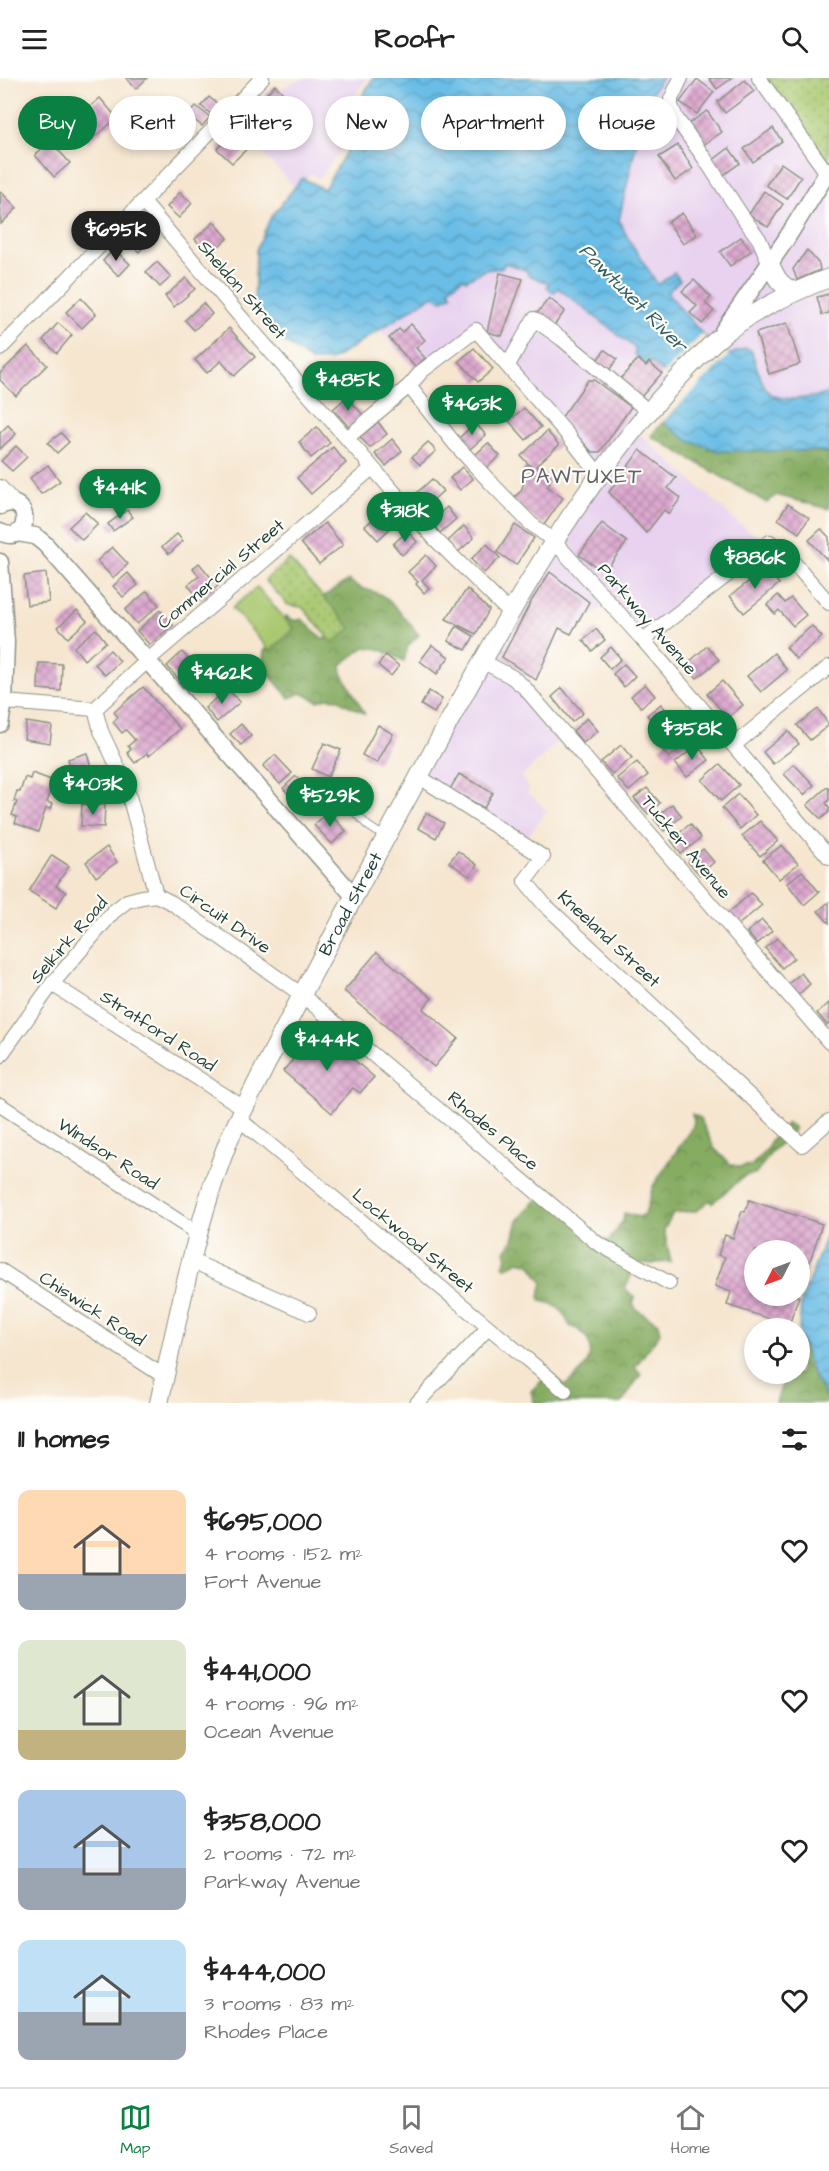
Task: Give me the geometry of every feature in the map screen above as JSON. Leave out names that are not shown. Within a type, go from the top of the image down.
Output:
[{"type":"main road","points":[[770,264],[776,279],[782,286],[795,291]]},
{"type":"main road","name":"Broad Street","points":[[159,1403],[197,1233],[214,1178],[242,1113],[353,895],[509,612],[600,476],[649,410],[714,342],[795,291],[829,278]]},
{"type":"street","points":[[0,349],[262,78]]},
{"type":"street","points":[[681,78],[673,90],[670,106],[759,239],[770,264]]},
{"type":"street","points":[[714,342],[770,264],[828,172],[759,78]]},
{"type":"street","name":"Sheldon Street","points":[[143,202],[438,542],[509,612]]},
{"type":"street","points":[[508,365],[534,319],[649,410]]},
{"type":"street","points":[[347,438],[409,386],[422,371],[476,330],[600,476]]},
{"type":"street","name":"Parkway Avenue","points":[[409,386],[455,444],[531,523],[555,542],[827,851]]},
{"type":"street","name":"Commercial Street","points":[[95,709],[147,661],[372,468]]},
{"type":"street","points":[[0,487],[25,524],[10,533],[1,564],[6,642],[4,702],[0,724]]},
{"type":"street","points":[[13,508],[39,532],[45,544]]},
{"type":"street","points":[[10,533],[35,536],[45,544],[353,895]]},
{"type":"street","points":[[643,640],[770,542],[786,554],[829,603]]},
{"type":"street","name":"Tucker Avenue","points":[[482,661],[512,677],[524,687],[829,1042]]},
{"type":"street","points":[[734,745],[829,668]]},
{"type":"street","points":[[4,702],[95,709]]},
{"type":"street","name":"Circuit Drive","points":[[95,709],[126,784],[156,895],[172,903],[302,995]]},
{"type":"street","name":"Kneeland Street","points":[[418,776],[543,857],[525,881],[544,903],[802,1145],[829,1121]]},
{"type":"street","name":"Selkirk Road","points":[[0,1056],[52,984],[112,912],[127,901],[156,895]]},
{"type":"street","name":"Stratford Road","points":[[52,984],[242,1113]]},
{"type":"street","name":"Rhodes Place","points":[[302,995],[597,1243],[669,1283]]},
{"type":"street","name":"Windsor Road","points":[[0,1105],[197,1233]]},
{"type":"street","name":"Lockwood Street","points":[[242,1113],[488,1328],[565,1391]]},
{"type":"street","points":[[192,1261],[309,1313]]},
{"type":"street","name":"Chiswick Road","points":[[0,1270],[165,1377]]},
{"type":"street","points":[[417,1403],[488,1328]]},
{"type":"lane","points":[[343,800],[368,826],[385,837]]},
{"type":"shaded area","points":[[307,78],[367,78],[355,96],[325,96],[325,150],[341,150],[318,179],[311,173],[296,189],[259,150],[313,150],[313,96],[274,96],[290,83]]},
{"type":"shaded area","points":[[662,78],[759,78],[829,168],[829,393],[818,397],[778,398],[767,391],[751,350],[746,348],[729,355],[702,334],[667,291],[675,273],[658,285],[628,238],[619,220],[635,150],[677,150],[677,96],[651,96]]},
{"type":"shaded area","points":[[504,263],[529,272],[528,275],[549,283],[554,292],[558,288],[635,348],[635,355],[646,364],[650,361],[664,373],[661,377],[666,381],[647,400],[635,430],[740,524],[765,542],[643,640],[607,603],[553,650],[549,656],[548,665],[524,687],[564,736],[521,777],[529,788],[527,794],[531,795],[547,811],[524,838],[419,777],[597,479],[478,334],[419,374],[380,331],[463,278],[466,280]]},
{"type":"green space","points":[[759,78],[829,78],[829,170]]},
{"type":"green space","points":[[663,422],[689,441],[829,453],[829,509],[776,495],[767,503],[651,436]]},
{"type":"green space","points":[[289,559],[351,628],[333,643],[302,607],[288,605],[265,580]]},
{"type":"green space","points":[[349,580],[388,600],[419,635],[408,646],[404,661],[380,649],[365,647],[341,665],[342,673],[365,714],[339,699],[327,698],[318,701],[301,693],[289,698],[262,666],[264,651],[284,632],[286,616],[295,621],[302,619],[323,639],[332,633],[321,598]]},
{"type":"green space","points":[[257,587],[294,629],[270,651],[232,608]]},
{"type":"green space","points":[[692,1114],[700,1118],[714,1148],[730,1164],[740,1167],[752,1165],[787,1123],[794,1130],[772,1151],[756,1174],[746,1175],[712,1203],[710,1200],[696,1211],[673,1213],[664,1230],[671,1262],[637,1263],[625,1289],[635,1297],[633,1304],[637,1310],[658,1323],[660,1333],[635,1367],[641,1374],[622,1403],[534,1403],[531,1391],[549,1374],[565,1385],[567,1384],[585,1366],[590,1351],[585,1335],[570,1326],[559,1309],[541,1301],[539,1297],[543,1283],[530,1264],[519,1261],[505,1268],[503,1265],[507,1258],[505,1251],[513,1240],[518,1220],[542,1194],[585,1230],[608,1242],[623,1221],[624,1213],[639,1217],[645,1214],[653,1186],[693,1126]]},
{"type":"green space","points":[[810,1367],[829,1403],[776,1403],[782,1384],[810,1384]]},
{"type":"water","name":"Pawtuxet River","points":[[373,78],[662,78],[651,96],[578,96],[578,150],[635,150],[619,220],[658,285],[674,272],[680,280],[667,292],[702,334],[729,355],[746,348],[751,350],[762,381],[772,394],[796,399],[829,393],[829,453],[822,451],[718,451],[689,441],[663,422],[682,403],[664,373],[650,361],[647,365],[635,355],[635,348],[558,288],[554,293],[547,287],[548,283],[527,274],[528,271],[505,263],[502,268],[484,270],[466,280],[463,278],[449,289],[452,295],[443,300],[432,296],[331,361],[311,361],[282,340],[254,304],[256,250],[271,217],[302,178],[324,189],[347,150],[362,152],[364,150],[409,150],[409,96],[362,96]]},
{"type":"water","points":[[829,1228],[829,1401],[810,1367],[810,1318],[800,1318],[801,1306],[810,1306],[810,1278]]},
{"type":"pier","points":[[702,334],[729,355],[663,422],[661,420],[678,403],[662,375]]},
{"type":"building","points":[[126,78],[147,78],[136,89]]},
{"type":"building","points":[[709,78],[732,78],[717,89]]},
{"type":"building","points":[[697,79],[714,92],[697,114],[680,102]]},
{"type":"building","points":[[745,80],[754,91],[725,113],[717,102]]},
{"type":"building","points":[[275,85],[283,93],[280,96],[264,96]]},
{"type":"building","points":[[100,98],[109,109],[109,125],[97,135],[97,101]]},
{"type":"building","points":[[208,98],[208,112],[201,106]]},
{"type":"building","points":[[196,106],[208,115],[208,119],[202,126],[196,121]]},
{"type":"building","points":[[707,111],[722,132],[703,145],[688,124]]},
{"type":"building","points":[[773,128],[782,141],[753,162],[744,149]]},
{"type":"building","points":[[677,146],[693,169],[675,181],[659,157],[670,150],[677,150]]},
{"type":"building","points":[[729,148],[740,163],[722,176],[712,161]]},
{"type":"building","points":[[40,150],[58,150],[70,163],[54,177],[35,155]]},
{"type":"building","points":[[218,150],[246,150],[232,163]]},
{"type":"building","points":[[781,163],[801,177],[787,199],[766,185]]},
{"type":"building","points":[[764,191],[783,204],[768,227],[749,214]]},
{"type":"building","points":[[180,192],[192,203],[179,218],[167,207]]},
{"type":"building","points":[[0,193],[17,208],[1,224]]},
{"type":"building","points":[[682,213],[697,235],[683,244],[668,222]]},
{"type":"building","points":[[214,222],[228,238],[209,255],[195,239]]},
{"type":"building","points":[[135,230],[148,242],[139,252],[126,240]]},
{"type":"building","points":[[741,237],[751,251],[730,266],[720,252]]},
{"type":"building","points":[[114,249],[130,264],[119,276],[103,261]]},
{"type":"building","points":[[807,250],[819,264],[820,270],[797,280],[793,269]]},
{"type":"building","points":[[157,262],[171,277],[160,287],[146,272]]},
{"type":"building","points":[[500,273],[523,279],[502,336],[487,332]]},
{"type":"building","points":[[186,278],[195,289],[174,307],[165,296]]},
{"type":"building","points":[[694,280],[711,297],[705,303],[714,311],[702,324],[690,313],[697,306],[682,291]]},
{"type":"building","points":[[829,294],[829,313],[822,315],[817,297]]},
{"type":"building","points":[[81,298],[96,314],[82,328],[66,312]]},
{"type":"building","points":[[549,298],[565,311],[552,328],[535,316]]},
{"type":"building","points":[[203,303],[212,314],[194,330],[185,320]]},
{"type":"building","points":[[58,323],[72,335],[57,353],[43,340]]},
{"type":"building","points":[[787,323],[800,364],[769,374],[756,333]]},
{"type":"building","points":[[411,324],[425,340],[416,348],[425,358],[415,367],[389,338],[399,329],[402,332]]},
{"type":"building","points":[[229,328],[255,357],[234,376],[221,361],[207,373],[195,360]]},
{"type":"building","points":[[28,346],[47,365],[16,396],[0,380],[0,373]]},
{"type":"building","points":[[474,348],[493,369],[478,382],[459,361]]},
{"type":"building","points":[[605,350],[617,359],[608,372],[595,362]]},
{"type":"building","points":[[638,359],[646,366],[649,362],[662,373],[640,398],[619,380]]},
{"type":"building","points":[[588,380],[594,380],[631,407],[600,452],[592,452],[561,418]]},
{"type":"building","points":[[447,396],[461,411],[448,424],[434,409]]},
{"type":"building","points":[[347,397],[363,415],[349,427],[333,409]]},
{"type":"building","points":[[524,408],[541,427],[526,440],[509,421]]},
{"type":"building","points":[[378,422],[387,434],[370,448],[360,437]]},
{"type":"building","points":[[475,423],[486,435],[469,450],[459,438]]},
{"type":"building","points":[[8,425],[16,434],[0,449],[0,433]]},
{"type":"building","points":[[317,427],[330,443],[311,458],[299,442]]},
{"type":"building","points":[[547,431],[559,445],[536,466],[550,482],[547,486],[563,498],[544,525],[511,500],[521,491],[526,477],[522,471],[527,465],[533,469],[521,456]]},
{"type":"building","points":[[61,433],[69,442],[57,453],[48,443]]},
{"type":"building","points":[[392,439],[402,451],[386,466],[375,454]]},
{"type":"building","points":[[428,442],[436,451],[420,465],[412,457]]},
{"type":"building","points":[[488,443],[500,456],[485,469],[474,456]]},
{"type":"building","points":[[16,446],[27,457],[12,471],[1,461]]},
{"type":"building","points":[[333,447],[346,463],[311,494],[297,478]]},
{"type":"building","points":[[640,450],[676,478],[668,488],[681,498],[669,514],[664,510],[646,533],[609,492]]},
{"type":"building","points":[[48,465],[60,481],[41,494],[30,478]]},
{"type":"building","points":[[462,467],[473,479],[460,490],[450,478]]},
{"type":"building","points":[[95,472],[107,486],[91,500],[79,486]]},
{"type":"building","points":[[432,479],[443,491],[422,510],[411,498]]},
{"type":"building","points":[[788,504],[809,518],[799,533],[778,519]]},
{"type":"building","points":[[447,507],[456,519],[440,533],[431,521]]},
{"type":"building","points":[[386,508],[398,521],[378,540],[365,526]]},
{"type":"building","points":[[127,510],[133,517],[113,531],[108,524]]},
{"type":"building","points":[[85,512],[98,524],[82,540],[69,527]]},
{"type":"building","points":[[325,523],[343,545],[319,564],[301,543]]},
{"type":"building","points":[[602,523],[627,542],[608,567],[602,562],[598,568],[579,555]]},
{"type":"building","points":[[515,525],[534,538],[516,565],[497,552]]},
{"type":"building","points":[[464,526],[474,538],[458,552],[448,541]]},
{"type":"building","points":[[821,529],[829,537],[829,562],[809,540]]},
{"type":"building","points":[[408,531],[417,542],[402,555],[393,544]]},
{"type":"building","points":[[177,534],[183,541],[169,554],[162,547]]},
{"type":"building","points":[[487,544],[500,558],[484,573],[471,559]]},
{"type":"building","points":[[112,547],[128,564],[113,578],[97,561]]},
{"type":"building","points":[[426,555],[436,566],[422,580],[429,588],[424,593],[416,584],[418,582],[408,572]]},
{"type":"building","points":[[199,563],[218,586],[200,600],[188,585],[199,576],[193,568]]},
{"type":"building","points":[[766,568],[779,584],[744,613],[730,596]]},
{"type":"building","points":[[550,572],[589,602],[571,634],[559,628],[536,680],[502,657],[532,600]]},
{"type":"building","points":[[46,573],[49,602],[27,605],[24,576]]},
{"type":"building","points":[[128,573],[138,585],[123,597],[113,586]]},
{"type":"building","points":[[467,589],[489,610],[476,634],[446,619]]},
{"type":"building","points":[[147,591],[159,605],[137,624],[125,610]]},
{"type":"building","points":[[778,595],[785,603],[791,598],[806,615],[793,626],[779,610],[775,614],[767,605]]},
{"type":"building","points":[[77,610],[87,621],[68,638],[58,627]]},
{"type":"building","points":[[160,610],[173,625],[150,645],[137,631]]},
{"type":"building","points":[[457,626],[474,636],[466,650],[448,641]]},
{"type":"building","points":[[812,626],[822,637],[796,659],[786,647]]},
{"type":"building","points":[[96,629],[106,642],[84,660],[74,647]]},
{"type":"building","points":[[596,629],[605,640],[592,651],[583,640]]},
{"type":"building","points":[[432,645],[449,657],[437,674],[420,661]]},
{"type":"building","points":[[707,646],[719,660],[697,678],[686,665]]},
{"type":"building","points":[[611,647],[621,659],[610,669],[600,657]]},
{"type":"building","points":[[110,650],[120,661],[105,675],[95,664]]},
{"type":"building","points":[[182,652],[197,668],[181,682],[167,666]]},
{"type":"building","points":[[774,653],[787,670],[761,692],[747,676]]},
{"type":"building","points":[[386,655],[399,666],[391,676],[378,665]]},
{"type":"building","points":[[39,663],[62,664],[61,691],[38,689]]},
{"type":"building","points":[[624,664],[635,676],[624,687],[613,674]]},
{"type":"building","points":[[722,681],[743,705],[728,718],[707,694]]},
{"type":"building","points":[[645,684],[655,696],[641,707],[631,696]]},
{"type":"building","points":[[143,687],[180,729],[149,756],[147,753],[135,763],[127,753],[131,749],[128,746],[135,740],[126,730],[122,733],[113,722],[118,717],[114,712]]},
{"type":"building","points":[[227,688],[240,702],[217,722],[205,708]]},
{"type":"building","points":[[562,688],[583,713],[572,722],[552,697]]},
{"type":"building","points":[[429,691],[442,699],[434,713],[421,705]]},
{"type":"building","points":[[661,704],[674,719],[661,731],[647,715]]},
{"type":"building","points":[[818,709],[829,725],[810,740],[797,725]]},
{"type":"building","points":[[587,718],[598,731],[583,743],[573,731]]},
{"type":"building","points":[[26,722],[52,726],[50,743],[24,739]]},
{"type":"building","points":[[241,724],[251,736],[241,745],[230,734]]},
{"type":"building","points":[[378,725],[393,734],[377,763],[362,755]]},
{"type":"building","points":[[681,729],[690,740],[669,758],[660,747]]},
{"type":"building","points":[[788,731],[799,744],[773,764],[763,752]]},
{"type":"building","points":[[324,743],[341,750],[328,777],[312,769]]},
{"type":"building","points":[[621,745],[632,758],[612,774],[601,762]]},
{"type":"building","points":[[697,745],[709,760],[687,777],[675,763]]},
{"type":"building","points":[[87,753],[94,779],[75,784],[68,759]]},
{"type":"building","points":[[275,755],[292,773],[280,784],[263,766]]},
{"type":"building","points":[[637,762],[648,775],[629,791],[617,778]]},
{"type":"building","points":[[720,764],[739,785],[721,801],[702,780]]},
{"type":"building","points":[[794,764],[814,785],[804,795],[784,774]]},
{"type":"building","points":[[32,773],[54,781],[47,802],[52,804],[50,809],[46,808],[38,832],[15,823],[17,817],[12,815],[17,802],[14,801],[17,791],[20,792],[25,777],[30,779]]},
{"type":"building","points":[[459,774],[493,793],[484,808],[450,789]]},
{"type":"building","points":[[296,776],[310,792],[297,804],[283,788]]},
{"type":"building","points":[[827,787],[829,800],[826,803],[829,812],[821,819],[807,805]]},
{"type":"building","points":[[647,788],[660,803],[648,814],[634,798]]},
{"type":"building","points":[[738,794],[756,815],[740,829],[722,808]]},
{"type":"building","points":[[82,804],[105,805],[104,827],[81,826]]},
{"type":"building","points":[[672,804],[682,816],[664,831],[654,819]]},
{"type":"building","points":[[328,812],[346,831],[332,844],[314,825]]},
{"type":"building","points":[[426,813],[444,823],[436,838],[418,828]]},
{"type":"building","points":[[760,821],[778,841],[760,856],[742,836]]},
{"type":"building","points":[[690,824],[701,838],[681,854],[671,840]]},
{"type":"building","points":[[782,845],[798,864],[779,879],[763,860]]},
{"type":"building","points":[[107,847],[117,862],[96,877],[86,862]]},
{"type":"building","points":[[703,849],[714,862],[700,875],[688,862]]},
{"type":"building","points":[[458,851],[477,865],[469,876],[449,862]]},
{"type":"building","points":[[52,855],[69,866],[56,886],[66,892],[56,908],[29,891]]},
{"type":"building","points":[[802,871],[819,892],[804,905],[787,883]]},
{"type":"building","points":[[751,893],[762,905],[737,926],[727,914]]},
{"type":"building","points":[[829,902],[829,923],[818,911]]},
{"type":"building","points":[[762,920],[772,931],[757,944],[747,932]]},
{"type":"building","points":[[777,938],[794,958],[782,968],[765,948]]},
{"type":"building","points":[[377,952],[432,998],[423,1009],[458,1038],[434,1067],[344,991]]},
{"type":"building","points":[[801,973],[810,984],[797,996],[787,985]]},
{"type":"building","points":[[829,1003],[829,1024],[827,1025],[817,1013]]},
{"type":"building","points":[[319,1030],[374,1077],[360,1093],[353,1088],[332,1113],[283,1071]]},
{"type":"building","points":[[749,1200],[822,1224],[810,1261],[810,1240],[744,1240],[744,1306],[796,1306],[791,1318],[767,1318],[727,1305],[731,1292],[715,1286],[725,1257],[718,1255],[725,1235],[733,1238],[742,1211],[745,1212]]},
{"type":"district","name":"PAWTUXET","points":[[582,476]]}]
